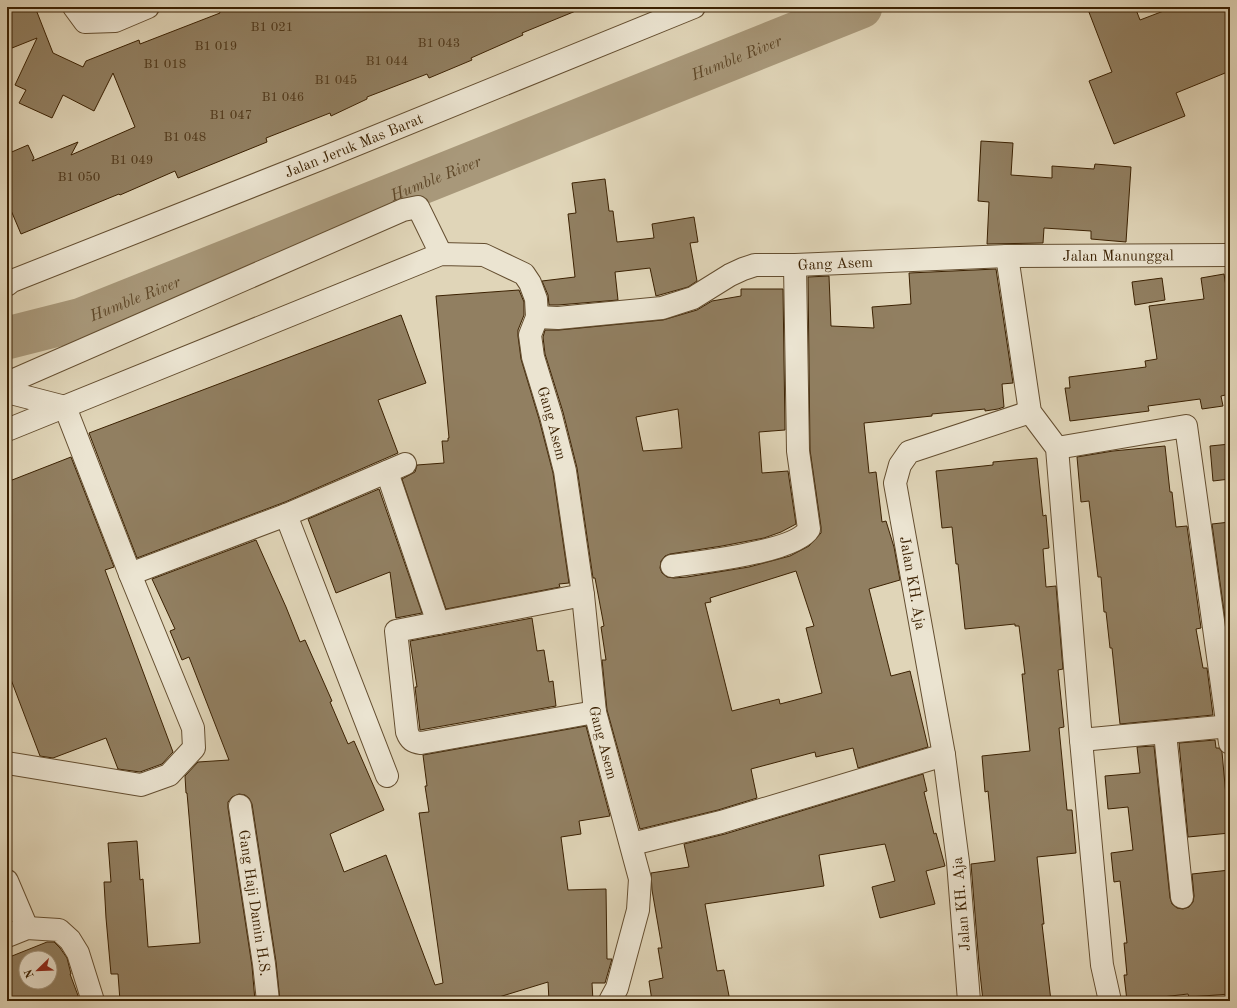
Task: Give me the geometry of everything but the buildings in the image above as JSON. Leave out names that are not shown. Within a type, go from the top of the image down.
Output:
[{"type":"street","points":[[74,7],[86,22],[115,21],[148,7]]},
{"type":"street","name":"Jalan Jeruk Mas Barat","points":[[9,282],[328,156],[657,14],[694,7]]},
{"type":"street","points":[[7,384],[403,210],[418,207],[441,254]]},
{"type":"street","points":[[7,430],[441,254],[484,255],[524,274],[530,283],[536,299],[538,316]]},
{"type":"street","name":"Jalan Manunggal","points":[[1007,256],[1230,255]]},
{"type":"street","points":[[1007,256],[1030,412],[1057,448],[1081,740],[1102,965],[1110,1001]]},
{"type":"street","name":"Gang Asem","points":[[610,1001],[616,988],[638,910],[640,879],[632,844],[595,712],[583,595],[565,471],[551,416],[533,357],[530,335],[538,316],[558,318],[662,308],[693,298],[730,275],[755,265],[795,265],[1007,256]]},
{"type":"street","points":[[672,566],[759,552],[779,546],[806,534],[809,528],[798,451],[795,265]]},
{"type":"street","points":[[7,392],[65,407]]},
{"type":"street","points":[[7,763],[142,785],[168,775],[194,748],[193,728],[130,574],[65,407]]},
{"type":"street","name":"Jalan KH. Aja","points":[[969,1001],[958,862],[944,755],[895,483],[900,465],[909,452],[1030,412]]},
{"type":"street","points":[[1057,448],[1186,426],[1229,732],[1165,733],[1081,740]]},
{"type":"street","points":[[130,574],[286,515],[396,468],[438,623]]},
{"type":"street","points":[[286,515],[387,776]]},
{"type":"street","points":[[583,595],[396,631],[407,732],[410,739],[414,742],[421,743],[595,712]]},
{"type":"street","points":[[1165,733],[1182,897]]},
{"type":"street","points":[[632,844],[721,822],[944,755]]},
{"type":"street","name":"Gang Haji Damin H.S.","points":[[240,806],[264,964],[268,1001]]},
{"type":"street","points":[[7,881],[28,928]]},
{"type":"street","points":[[7,936],[28,928],[59,930],[70,940],[78,953],[93,1001]]},
{"type":"waterway","name":"Humble River","points":[[7,338],[82,319],[861,7]]}]
